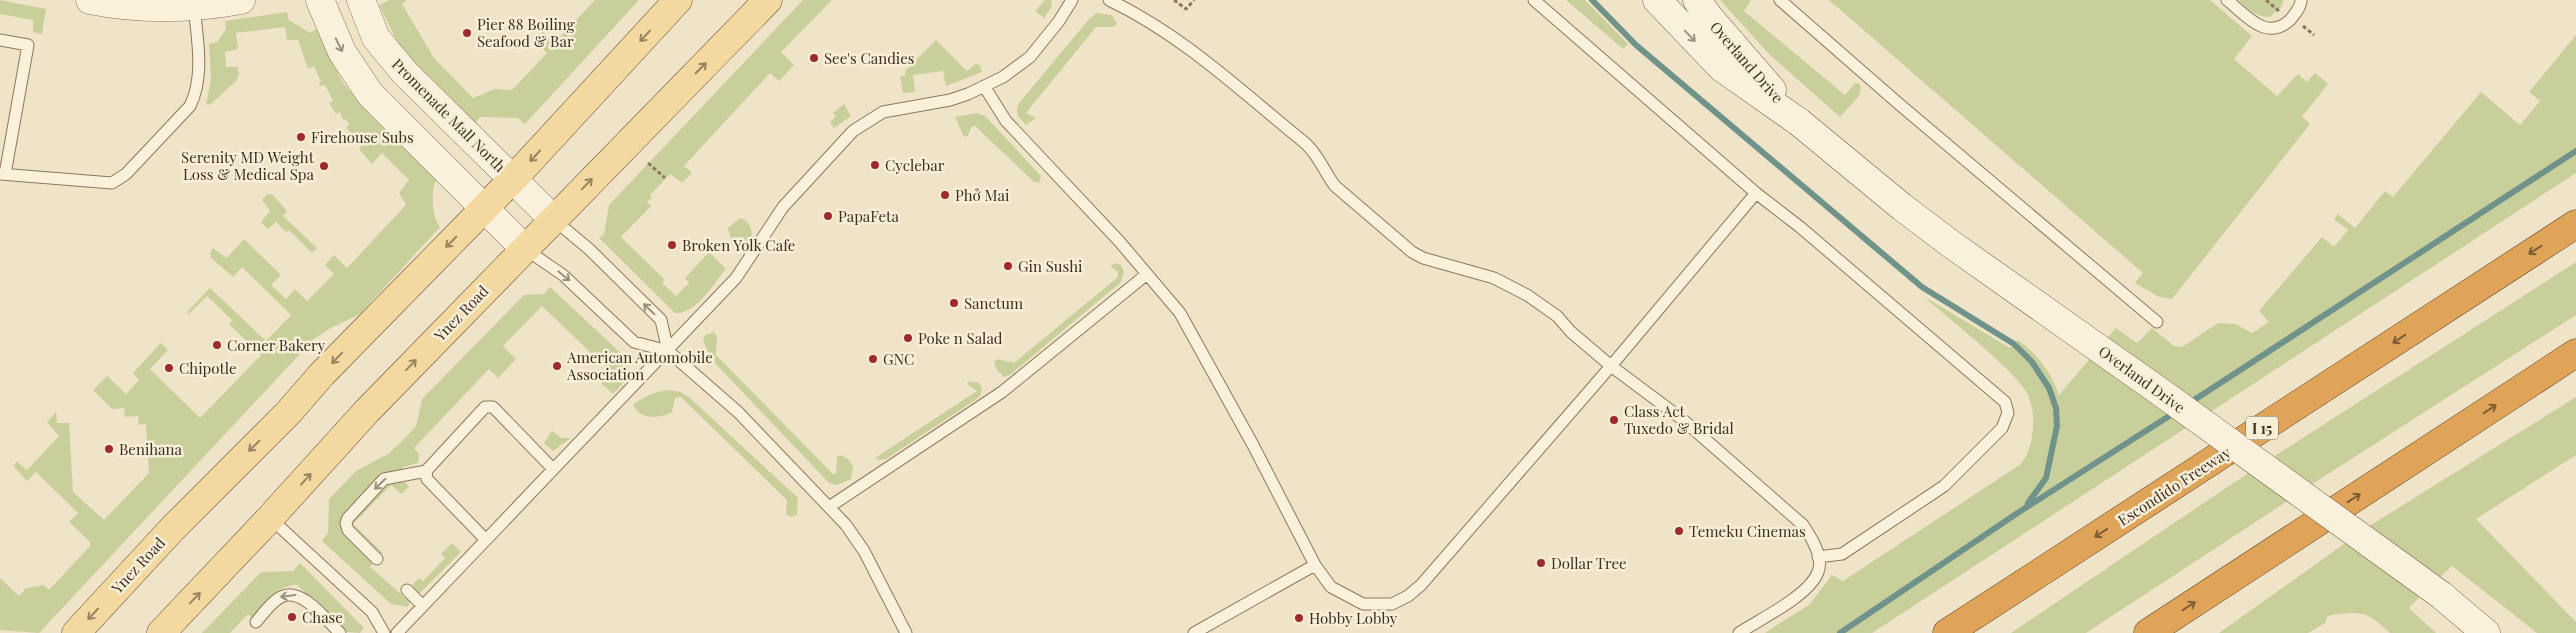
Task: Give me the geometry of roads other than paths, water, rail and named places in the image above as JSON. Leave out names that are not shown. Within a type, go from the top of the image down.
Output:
[{"type":"highway","name":"Escondido Freeway","points":[[1947,633],[2576,224]]},
{"type":"highway","points":[[2148,633],[2576,353]]},
{"type":"main road","points":[[90,0],[132,6],[194,6],[241,0]]},
{"type":"main road","points":[[320,0],[342,52],[370,94],[524,248]]},
{"type":"main road","name":"Promenade Mall North","points":[[361,0],[376,38],[404,72],[553,219]]},
{"type":"main road","name":"Ynez Road","points":[[76,633],[174,526],[289,412],[322,374],[513,179],[678,0]]},
{"type":"main road","name":"Ynez Road","points":[[161,633],[270,518],[367,411],[768,0]]},
{"type":"main road","name":"Overland Drive","points":[[1657,0],[1722,68],[1799,122],[1950,244],[2166,396],[2441,595],[2486,633]]},
{"type":"main road","name":"Overland Drive","points":[[1697,0],[1708,16],[1799,122]]},
{"type":"lane","points":[[397,633],[668,351],[739,274],[783,207],[853,131],[883,112],[950,100],[1003,77],[1030,57],[1059,21],[1072,0]]},
{"type":"lane","points":[[1109,0],[1134,12],[1175,38],[1305,143],[1318,159],[1325,174],[1335,186],[1412,252],[1431,261],[1494,278],[1527,295],[1557,316],[1571,332],[1611,366],[1682,419],[1803,525],[1812,540],[1818,557],[1818,571],[1807,587],[1739,633]]},
{"type":"lane","points":[[1534,0],[1756,193],[1800,227],[2004,402],[2008,413],[2002,428],[1944,486],[1842,554],[1818,557]]},
{"type":"lane","points":[[1780,0],[1899,104],[2157,322]]},
{"type":"lane","points":[[2228,0],[2259,26],[2269,30],[2285,24],[2301,5],[2301,0]]},
{"type":"lane","points":[[0,40],[28,45],[3,174],[112,183],[126,174],[190,106],[195,96],[198,70],[194,6]]},
{"type":"lane","points":[[984,86],[1006,121],[1070,187],[1180,313],[1315,565],[1331,587],[1363,604],[1392,604],[1408,596],[1421,585],[1611,366],[1756,193]]},
{"type":"lane","points":[[553,219],[589,250],[661,320],[668,351]]},
{"type":"lane","points":[[524,248],[564,275],[634,342],[668,351],[738,412],[846,525],[864,551],[906,633]]},
{"type":"lane","points":[[829,507],[1002,392],[1147,274]]},
{"type":"lane","points":[[377,559],[348,530],[346,523],[348,518],[384,479],[426,471],[485,407],[493,406],[554,469]]},
{"type":"lane","points":[[426,471],[426,478],[486,540]]},
{"type":"lane","points":[[270,518],[372,612],[384,633]]},
{"type":"lane","points":[[1194,633],[1315,565]]},
{"type":"lane","points":[[407,590],[423,606]]},
{"type":"lane","points":[[256,622],[281,597],[292,594],[301,596],[340,633]]},
{"type":"waterway","points":[[1592,0],[1636,45],[1922,287],[2014,344],[2032,362],[2049,388],[2056,408],[2057,426],[2046,478],[2028,503]]},
{"type":"waterway","points":[[2188,404],[2576,151]]},
{"type":"waterway","points":[[1840,633],[2019,512],[2177,411]]},
{"type":"place","name":"Pier 88 Boiling Seafood & Bar","points":[[467,33]]},
{"type":"place","name":"See's Candies","points":[[814,58]]},
{"type":"place","name":"Firehouse Subs","points":[[301,137]]},
{"type":"place","name":"Cyclebar","points":[[875,165]]},
{"type":"place","name":"Serenity MD Weight Loss & Medical Spa","points":[[324,166]]},
{"type":"place","name":"Phở Mai","points":[[945,195]]},
{"type":"place","name":"PapaFeta","points":[[828,216]]},
{"type":"place","name":"Broken Yolk Cafe","points":[[672,245]]},
{"type":"place","name":"Gin Sushi","points":[[1008,266]]},
{"type":"place","name":"Sanctum","points":[[954,303]]},
{"type":"place","name":"Poke n Salad","points":[[908,338]]},
{"type":"place","name":"Corner Bakery","points":[[217,345]]},
{"type":"place","name":"GNC","points":[[873,359]]},
{"type":"place","name":"American Automobile Association","points":[[557,366]]},
{"type":"place","name":"Chipotle","points":[[169,368]]},
{"type":"place","name":"Class Act Tuxedo & Bridal","points":[[1614,420]]},
{"type":"place","name":"Benihana","points":[[109,449]]},
{"type":"place","name":"Temeku Cinemas","points":[[1679,531]]},
{"type":"place","name":"Dollar Tree","points":[[1541,563]]},
{"type":"place","name":"Chase","points":[[292,617]]},
{"type":"place","name":"Hobby Lobby","points":[[1299,618]]}]
